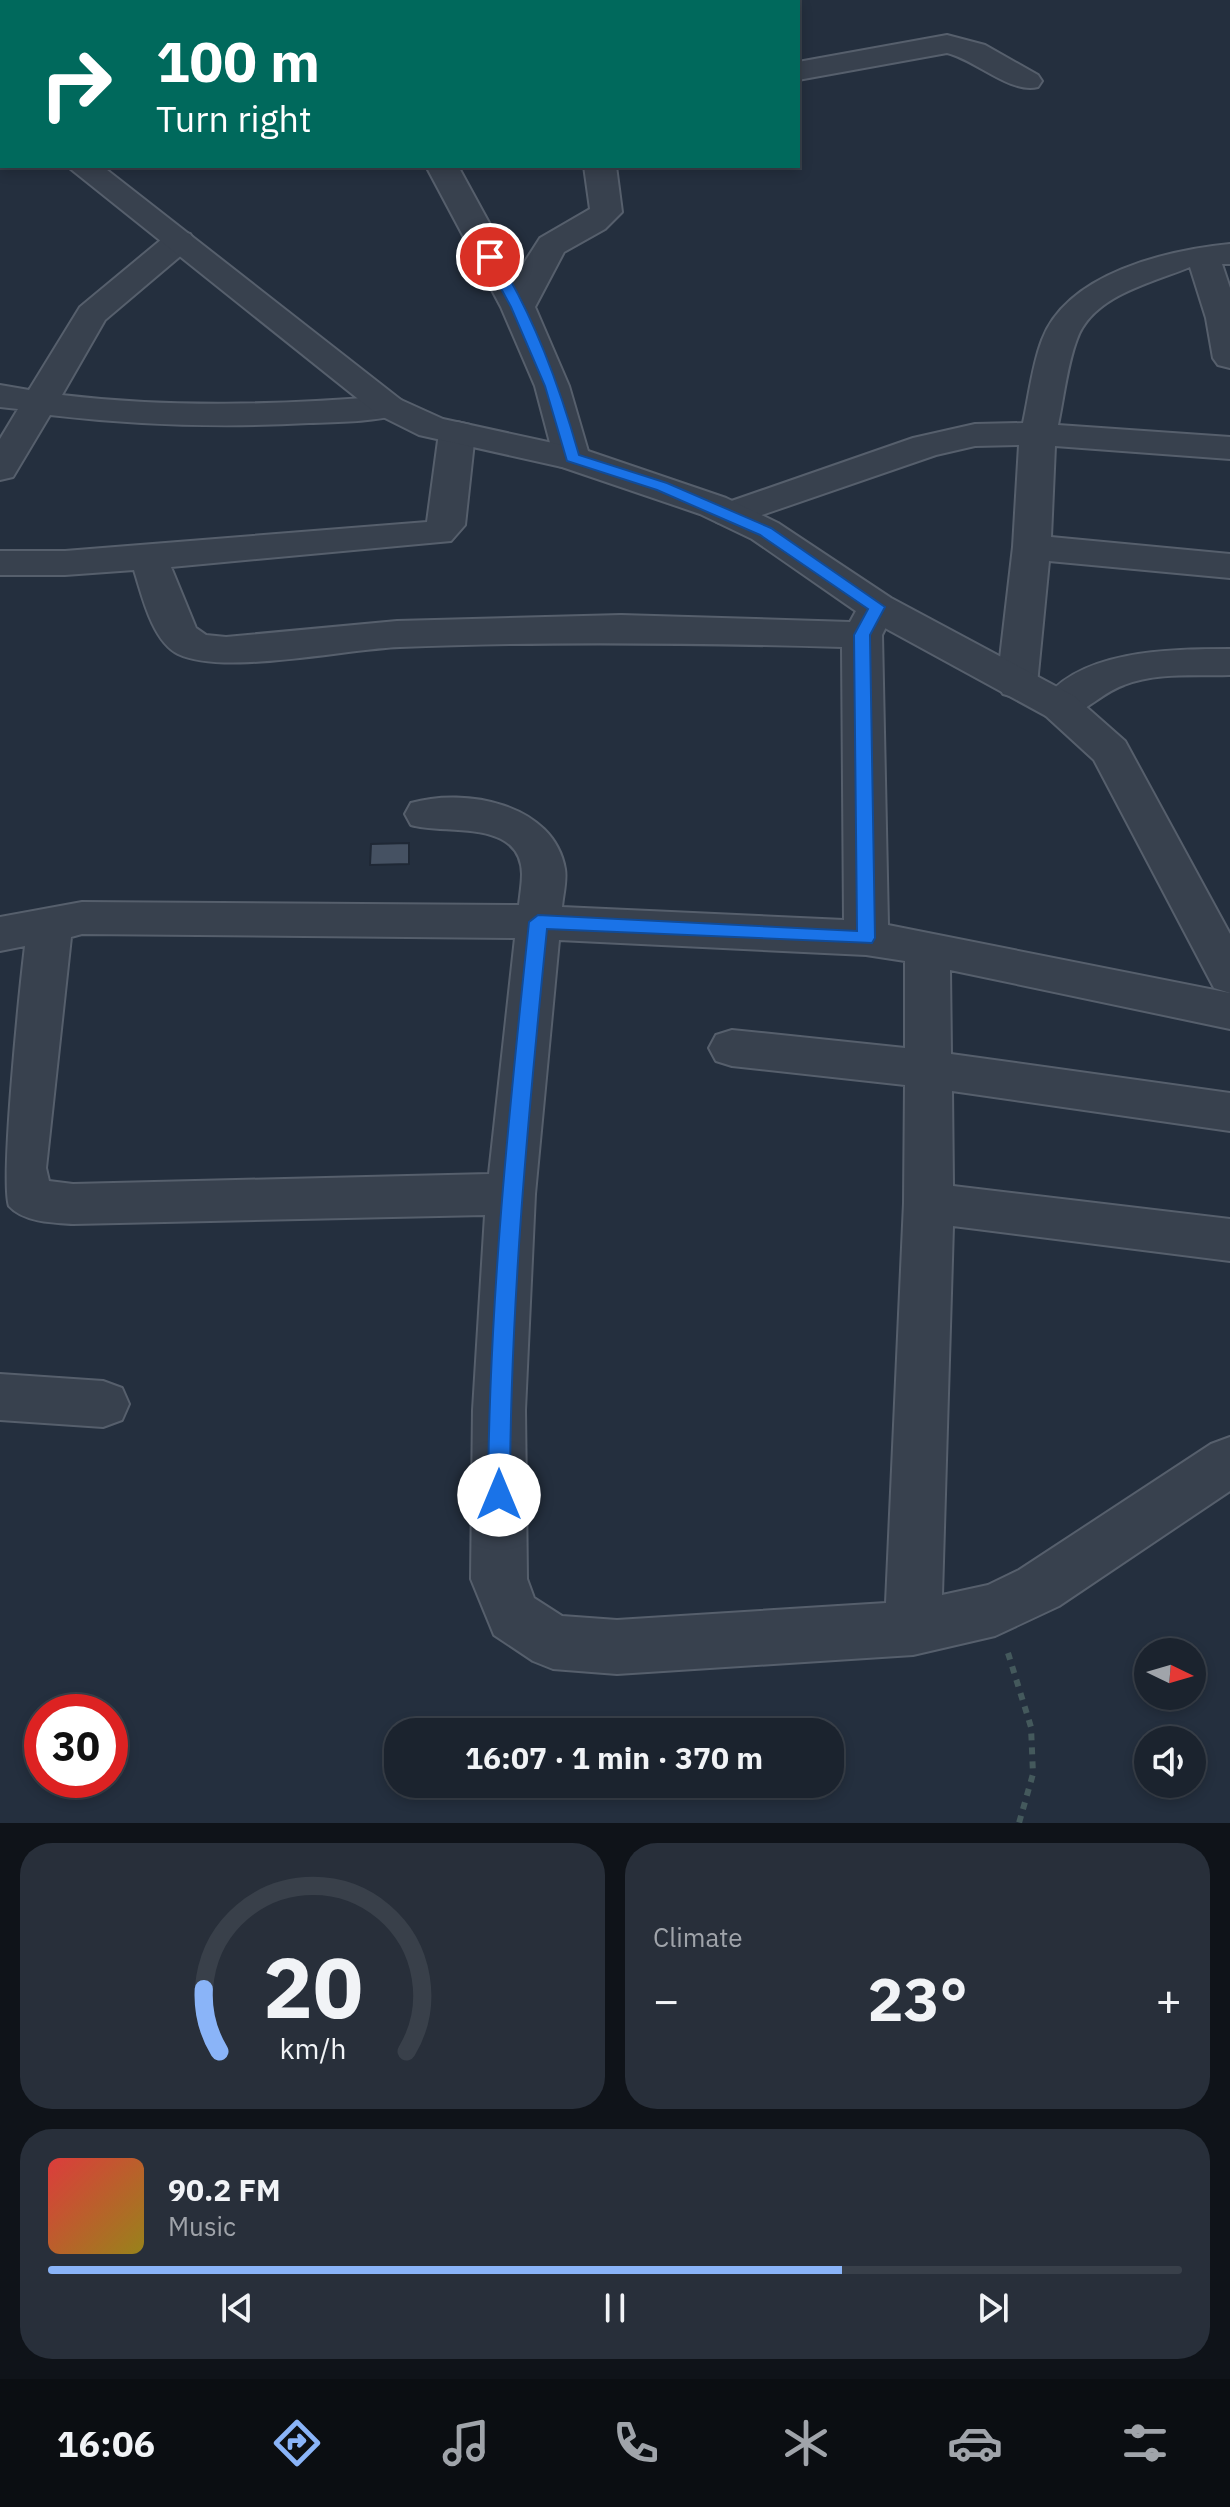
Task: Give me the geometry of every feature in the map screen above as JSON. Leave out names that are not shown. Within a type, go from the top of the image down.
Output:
[{"type":"street","points":[[800,71],[947,44],[975,51],[1027,81]]},
{"type":"street","points":[[86,168],[389,407],[432,427],[572,458],[662,487],[765,531],[836,577],[869,621],[866,938]]},
{"type":"street","points":[[443,168],[518,307],[552,386],[572,458]]},
{"type":"street","points":[[518,307],[549,248],[595,223],[606,212],[607,201],[600,188],[600,168]]},
{"type":"street","points":[[0,469],[36,403],[92,314],[179,241]]},
{"type":"street","points":[[1017,684],[1032,547],[1038,434],[1059,340],[1069,320],[1088,301],[1109,288],[1185,258],[1216,255],[1230,358]]},
{"type":"street","points":[[0,396],[125,412],[223,415],[389,407]]},
{"type":"street","points":[[0,563],[65,563],[438,533],[446,525],[457,433]]},
{"type":"street","points":[[730,514],[926,446],[975,435],[1038,434],[1230,448]]},
{"type":"street","points":[[1032,547],[1230,566]]},
{"type":"street","points":[[149,557],[174,624],[186,641],[202,648],[226,650],[397,634],[869,621],[1017,684],[1060,706],[1110,751],[1230,976]]},
{"type":"street","points":[[1060,706],[1090,683],[1120,672],[1147,666],[1230,662]]},
{"type":"street","points":[[426,814],[500,819],[529,838],[540,853],[544,871],[511,1194],[499,1410],[499,1579],[514,1616],[553,1642],[617,1647],[913,1628],[995,1610],[1039,1588],[1230,1461]]},
{"type":"street","points":[[0,934],[82,918],[538,922],[866,938],[1230,1011]]},
{"type":"street","points":[[50,923],[22,1168],[27,1193],[45,1202],[73,1204],[511,1194]]},
{"type":"street","points":[[913,1628],[929,1203],[927,948]]},
{"type":"street","points":[[732,1048],[929,1069],[1230,1112]]},
{"type":"street","points":[[929,1203],[1230,1240]]},
{"type":"street","points":[[0,1397],[103,1404]]},
{"type":"path","points":[[995,1610],[1031,1727],[1033,1774],[1019,1823]]},
{"type":"building","points":[[409,843],[409,864],[370,865],[371,844]]},
{"type":"route","points":[[490,257],[518,307],[552,386],[572,458],[713,506],[765,531],[877,607],[862,635],[866,938],[538,922],[511,1194],[499,1410],[499,1495]]}]
